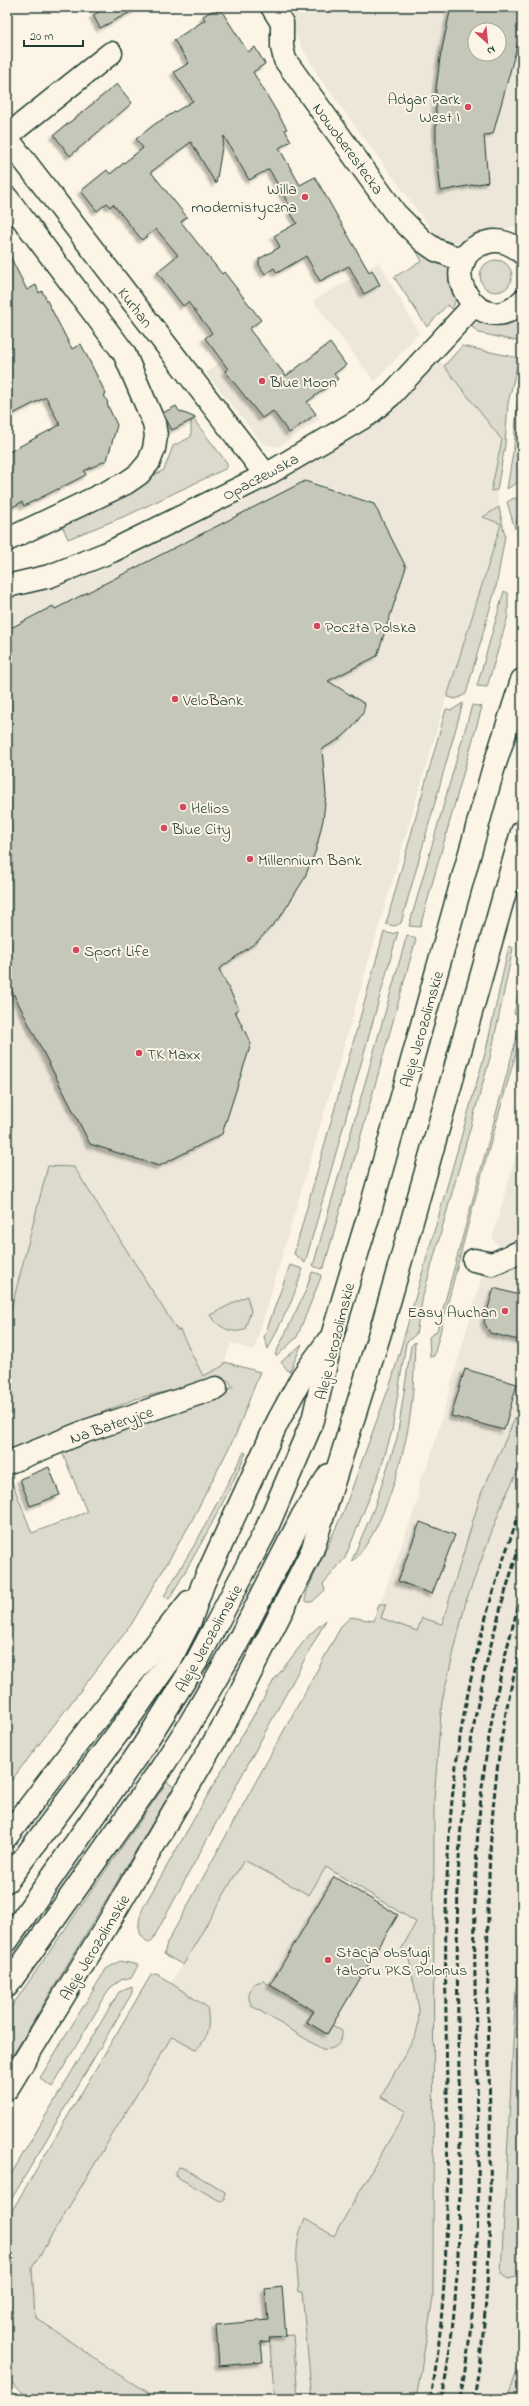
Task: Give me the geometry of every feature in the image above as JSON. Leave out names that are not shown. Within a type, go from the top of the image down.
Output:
[{"type":"main road","name":"Nowoberestecka","points":[[272,7],[282,23],[282,47],[285,60],[395,213],[423,241],[436,250],[464,261]]},
{"type":"main road","points":[[7,137],[110,53]]},
{"type":"main road","name":"Kurhan","points":[[7,137],[266,475]]},
{"type":"main road","points":[[7,198],[124,353],[154,422],[156,436],[154,449],[149,462],[139,474],[126,483],[7,540]]},
{"type":"main road","points":[[521,251],[506,243],[490,242],[474,248],[464,261],[460,277],[464,292],[474,305],[489,312],[498,312],[514,308],[522,301]]},
{"type":"main road","name":"Opaczewska","points":[[7,586],[50,576],[112,551],[266,475],[369,414],[390,396],[474,305]]},
{"type":"main road","name":"Aleje Jerozolimskie","points":[[7,1941],[142,1748],[218,1624],[265,1532],[313,1420],[333,1333],[370,1211],[493,770],[522,680]]},
{"type":"main road","name":"Aleje Jerozolimskie","points":[[7,2089],[104,1930],[224,1725],[312,1550],[406,1248],[522,832]]},
{"type":"main road","points":[[474,1260],[492,1264],[522,1251]]},
{"type":"main road","points":[[7,1881],[160,1676],[190,1621],[203,1584],[278,1421],[302,1377],[333,1333]]},
{"type":"main road","name":"Na Bateryjce","points":[[7,1463],[86,1431],[216,1388]]},
{"type":"main road","name":"Aleje Jerozolimskie","points":[[7,1986],[162,1767],[189,1725],[241,1636],[303,1514],[340,1457]]},
{"type":"main road","name":"Aleje Jerozolimskie","points":[[7,1836],[203,1584]]},
{"type":"shaded area","points":[[284,7],[522,7],[522,224],[444,246],[319,77],[294,33],[293,19]]},
{"type":"shaded area","points":[[414,247],[442,260],[450,270],[455,283],[456,298],[452,309],[447,305],[427,327],[394,277],[422,261]]},
{"type":"shaded area","points":[[496,260],[502,261],[509,267],[512,276],[511,282],[505,289],[496,292],[490,291],[483,285],[480,276],[481,270],[487,263]]},
{"type":"shaded area","points":[[379,262],[419,333],[375,382],[313,301]]},
{"type":"shaded area","points":[[522,314],[522,342],[479,333],[472,327],[484,321]]},
{"type":"shaded area","points":[[255,335],[320,419],[279,447],[263,444],[206,373]]},
{"type":"shaded area","points":[[462,346],[519,358],[508,403],[505,445],[497,490],[491,491],[502,440],[444,366]]},
{"type":"shaded area","name":"Blue City","points":[[440,361],[502,440],[492,491],[497,490],[499,507],[483,517],[501,524],[447,695],[254,1351],[231,1343],[223,1366],[203,1376],[180,1330],[7,1325],[7,600],[100,571],[283,476],[402,402]]},
{"type":"shaded area","points":[[522,379],[522,476],[521,480],[507,489],[514,446],[517,404]]},
{"type":"shaded area","points":[[191,420],[194,420],[227,463],[227,468],[128,515],[68,539],[61,523],[164,470],[173,446],[191,437]]},
{"type":"shaded area","points":[[514,498],[522,500],[515,529],[507,502]]},
{"type":"shaded area","points":[[499,507],[505,536],[496,587],[466,694],[456,699],[447,697],[501,524],[483,517]]},
{"type":"shaded area","points":[[504,591],[508,593],[508,616],[487,687],[477,686]]},
{"type":"shaded area","points":[[463,703],[401,923],[395,926],[386,924],[446,709],[452,710]]},
{"type":"shaded area","points":[[472,705],[482,707],[420,927],[409,926]]},
{"type":"shaded area","points":[[384,932],[392,934],[398,932],[305,1263],[294,1254]]},
{"type":"shaded area","points":[[407,935],[416,939],[324,1267],[321,1269],[313,1266]]},
{"type":"shaded area","points":[[509,946],[513,948],[491,1054],[423,1296],[416,1334],[406,1343],[392,1431],[380,1471],[345,1558],[323,1584],[325,1590],[312,1602],[307,1602],[305,1600],[307,1591],[344,1510],[392,1379],[486,1050]]},
{"type":"shaded area","points":[[522,974],[522,992],[516,1015],[514,1014]]},
{"type":"shaded area","points":[[522,1018],[522,1031],[473,1206],[434,1356],[430,1357],[429,1337],[437,1331]]},
{"type":"shaded area","points":[[522,1133],[522,1241],[502,1250],[492,1239]]},
{"type":"shaded area","points":[[48,1166],[74,1167],[177,1330],[180,1330],[203,1376],[223,1366],[225,1362],[260,1372],[236,1434],[190,1524],[131,1625],[7,1786],[7,1474],[9,1474],[32,1533],[87,1512],[62,1452],[233,1387],[228,1380],[210,1384],[202,1383],[135,1399],[8,1451],[7,1325]]},
{"type":"shaded area","points":[[522,1258],[522,1403],[481,1494],[433,1649],[374,1621],[417,1503],[420,1478],[428,1466],[483,1272]]},
{"type":"shaded area","points":[[290,1265],[303,1269],[292,1300],[268,1349],[264,1337]]},
{"type":"shaded area","points":[[312,1272],[320,1274],[321,1277],[297,1337],[277,1356],[275,1355],[306,1290]]},
{"type":"shaded area","points":[[247,1296],[251,1311],[245,1329],[240,1331],[230,1331],[217,1323],[210,1315]]},
{"type":"shaded area","points":[[415,1342],[411,1409],[399,1468],[384,1511],[364,1548],[353,1561],[352,1560],[374,1508],[397,1438],[411,1346]]},
{"type":"shaded area","points":[[302,1344],[290,1371],[289,1372],[281,1362]]},
{"type":"shaded area","points":[[522,1403],[522,1463],[504,1499],[466,1601],[442,1701],[434,1799],[433,2298],[417,2394],[415,2399],[312,2399],[302,2292],[299,2292],[297,2273],[297,2246],[301,2228],[305,2219],[334,2236],[406,2111],[381,2097],[416,2034],[418,2025],[419,2009],[408,1954],[401,1950],[416,1922],[326,1867],[309,1895],[244,1860],[183,1965],[164,1954],[167,1943],[342,1625],[351,1617],[374,1621],[379,1604],[386,1604],[381,1618],[417,1631],[422,1618],[442,1624],[481,1494]]},
{"type":"shaded area","points":[[244,1452],[246,1453],[238,1472],[200,1546],[169,1599],[164,1596],[199,1537]]},
{"type":"shaded area","points":[[522,1463],[522,2399],[415,2399],[433,2298],[434,1799],[442,1701],[466,1601],[504,1499]]},
{"type":"shaded area","points":[[326,1620],[150,1943],[145,1940],[139,1930],[139,1920],[145,1904],[274,1680],[309,1635]]},
{"type":"shaded area","points":[[167,1782],[174,1787],[7,2065],[7,2013]]},
{"type":"shaded area","points":[[244,1860],[309,1895],[326,1867],[416,1922],[401,1950],[408,1954],[419,2009],[416,2034],[381,2097],[406,2111],[302,2292],[312,2399],[158,2399],[108,2368],[35,2317],[23,2272],[172,1982]]},
{"type":"shaded area","points":[[522,1871],[522,2268],[516,2277],[508,2279],[501,2274]]},
{"type":"shaded area","points":[[120,1961],[138,1965],[132,1977],[121,1980],[110,1988],[52,2087],[40,2078],[106,1969]]},
{"type":"shaded area","points":[[157,1974],[207,2007],[208,2030],[204,2041],[196,2049],[172,2036],[32,2268],[35,2317],[108,2368],[158,2399],[30,2399],[7,2379],[7,2219],[151,1975]]},
{"type":"shaded area","points":[[263,1981],[314,2011],[307,2022],[327,2034],[332,2025],[342,2031],[340,2042],[331,2049],[322,2049],[252,2006],[249,2000],[251,1989],[255,1983]]},
{"type":"shaded area","points":[[132,1987],[132,1993],[7,2207],[7,2181],[119,1992]]},
{"type":"shaded area","points":[[179,2167],[184,2168],[225,2192],[225,2200],[220,2201],[177,2177],[175,2172]]},
{"type":"shaded area","points":[[293,2335],[298,2399],[275,2399],[269,2337]]},
{"type":"shaded area","points":[[522,2357],[522,2399],[507,2399],[509,2394]]},
{"type":"shaded area","points":[[7,2387],[21,2399],[7,2399]]},
{"type":"building","points":[[108,7],[140,7],[100,28],[93,15]]},
{"type":"building","points":[[219,7],[248,52],[255,47],[265,64],[253,72],[287,129],[285,130],[291,141],[279,148],[300,185],[315,177],[369,272],[372,270],[380,285],[364,294],[349,266],[320,281],[306,256],[277,273],[274,268],[265,274],[259,265],[259,259],[280,247],[274,236],[297,223],[290,212],[292,210],[269,169],[249,180],[224,136],[216,184],[191,142],[151,172],[187,217],[181,222],[222,274],[224,272],[261,320],[249,329],[286,376],[330,343],[346,365],[334,374],[338,379],[307,402],[316,414],[289,433],[273,411],[262,418],[225,371],[228,369],[205,338],[212,333],[188,302],[183,306],[157,272],[178,255],[156,229],[142,240],[113,204],[110,207],[107,203],[97,211],[81,191],[107,170],[110,174],[143,148],[136,139],[155,124],[193,101],[174,72],[189,63],[174,40],[205,20],[203,16]]},
{"type":"building","name":"Adgar Park West I","points":[[451,7],[522,7],[522,28],[493,134],[484,135],[488,182],[441,191],[436,149],[436,89],[440,58]]},
{"type":"building","points":[[117,84],[132,103],[70,156],[54,135]]},
{"type":"building","points":[[7,250],[27,290],[36,285],[39,293],[42,291],[72,349],[81,344],[106,394],[104,395],[108,403],[107,404],[117,425],[107,460],[84,471],[86,475],[24,506],[22,502],[7,510],[7,453],[60,425],[46,397],[7,417]]},
{"type":"building","points":[[176,406],[179,411],[196,418],[172,430],[163,413]]},
{"type":"building","name":"Blue City","points":[[305,481],[374,504],[406,567],[377,656],[328,681],[365,704],[363,713],[352,728],[341,738],[322,749],[326,795],[323,820],[316,850],[304,879],[281,916],[258,941],[219,969],[239,1009],[235,1011],[251,1044],[222,1134],[159,1166],[90,1144],[7,981],[7,630],[53,606],[55,609]]},
{"type":"building","name":"Easy Auchan","points":[[494,1288],[522,1296],[522,1341],[490,1333],[484,1322]]},
{"type":"building","points":[[465,1369],[517,1384],[504,1430],[451,1416]]},
{"type":"building","points":[[49,1467],[60,1495],[30,1506],[20,1479]]},
{"type":"building","points":[[420,1522],[455,1535],[432,1594],[398,1581]]},
{"type":"building","name":"Stacja obsługi taboru PKS Polonus","points":[[334,1877],[398,1915],[327,2034],[307,2022],[314,2011],[270,1985]]},
{"type":"building","points":[[282,2287],[286,2336],[269,2337],[270,2341],[261,2342],[263,2362],[219,2366],[216,2325],[268,2320],[265,2289]]},
{"type":"railway","points":[[431,2399],[440,2327],[446,2256],[446,1896],[454,1784],[459,1743],[474,1663],[495,1584],[522,1507]]},
{"type":"railway","points":[[442,2399],[452,2332],[460,2197],[457,1926],[462,1818],[466,1777],[479,1697],[498,1617],[522,1539]]},
{"type":"railway","points":[[460,2399],[470,2330],[476,2261],[478,2123],[475,1915],[479,1814],[487,1751],[498,1687],[522,1594]]},
{"type":"railway","points":[[474,2399],[486,2305],[490,2210],[488,1925],[491,1830],[502,1736],[522,1643]]},
{"type":"place","name":"Adgar Park West I","points":[[468,107]]},
{"type":"place","name":"Willa modernistyczna","points":[[305,197]]},
{"type":"place","name":"Blue Moon","points":[[262,381]]},
{"type":"place","name":"Poczta Polska","points":[[317,626]]},
{"type":"place","name":"VeloBank","points":[[175,699]]},
{"type":"place","name":"Helios","points":[[183,807]]},
{"type":"place","name":"Blue City","points":[[164,828]]},
{"type":"place","name":"Millennium Bank","points":[[250,859]]},
{"type":"place","name":"Sport Life","points":[[76,950]]},
{"type":"place","name":"TK Maxx","points":[[139,1053]]},
{"type":"place","name":"Easy Auchan","points":[[505,1311]]},
{"type":"place","name":"Stacja obsługi taboru PKS Polonus","points":[[328,1960]]}]
